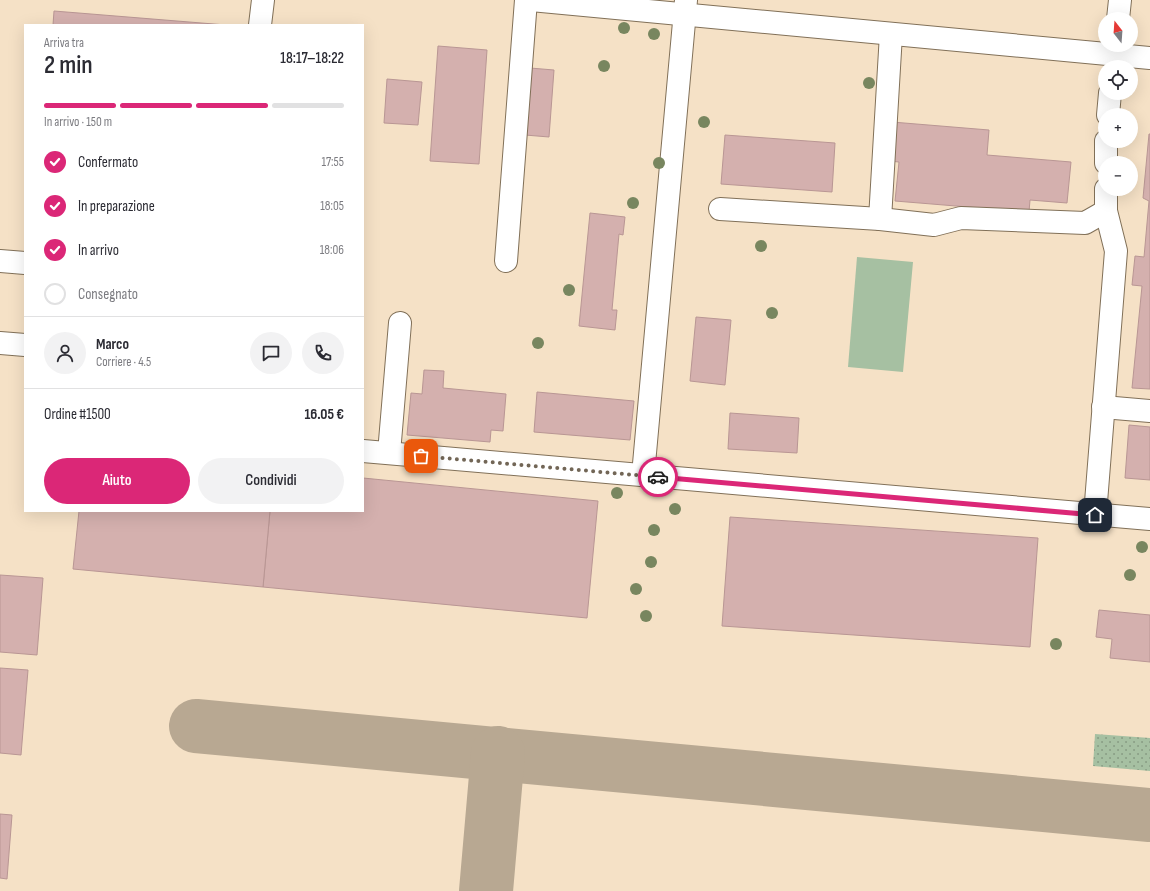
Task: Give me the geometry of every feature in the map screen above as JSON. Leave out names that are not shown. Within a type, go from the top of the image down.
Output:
[{"type":"lane","points":[[260,24],[263,0]]},
{"type":"lane","points":[[506,261],[526,0]]},
{"type":"lane","points":[[532,0],[685,7],[891,34],[1114,56],[1150,58]]},
{"type":"lane","points":[[1119,12],[1120,0]]},
{"type":"lane","points":[[643,475],[685,7]]},
{"type":"lane","points":[[880,219],[891,34]]},
{"type":"lane","points":[[1095,515],[1116,251],[1106,211],[1106,196]]},
{"type":"lane","points":[[720,209],[880,219],[934,224],[961,218],[1085,223],[1106,211]]},
{"type":"lane","points":[[0,261],[24,263]]},
{"type":"lane","points":[[389,453],[400,323]]},
{"type":"lane","points":[[0,343],[24,346]]},
{"type":"lane","points":[[1103,407],[1150,411]]},
{"type":"lane","points":[[364,451],[1150,520]]},
{"type":"green space","points":[[857,257],[913,262],[903,372],[848,367]]},
{"type":"green space","points":[[1095,734],[1150,738],[1150,771],[1093,766]]},
{"type":"building","points":[[54,11],[214,24],[53,24]]},
{"type":"building","points":[[438,46],[487,50],[479,164],[430,161]]},
{"type":"building","points":[[530,68],[554,70],[549,137],[525,135]]},
{"type":"building","points":[[387,79],[422,82],[418,125],[384,123]]},
{"type":"building","points":[[892,122],[989,130],[987,155],[1071,162],[1067,203],[1030,200],[1029,212],[895,201],[899,162],[889,161]]},
{"type":"building","points":[[1149,134],[1150,389],[1132,388],[1142,286],[1132,285],[1135,256],[1144,257],[1149,201],[1143,198]]},
{"type":"building","points":[[725,135],[835,143],[832,192],[721,184]]},
{"type":"building","points":[[590,213],[625,217],[623,235],[619,234],[612,310],[617,310],[615,330],[579,326]]},
{"type":"building","points":[[696,317],[731,320],[725,385],[690,381]]},
{"type":"building","points":[[424,370],[444,371],[443,388],[506,394],[503,431],[491,430],[490,442],[407,435],[411,393],[422,394]]},
{"type":"building","points":[[537,392],[634,401],[630,440],[534,432]]},
{"type":"building","points":[[730,413],[799,418],[797,453],[728,449]]},
{"type":"building","points":[[1129,425],[1150,427],[1150,480],[1125,478]]},
{"type":"building","points":[[364,478],[598,501],[587,618],[263,587],[270,512],[364,512]]},
{"type":"building","points":[[79,512],[270,512],[263,587],[73,569]]},
{"type":"building","points":[[730,517],[1038,538],[1030,647],[722,626]]},
{"type":"building","points":[[0,575],[43,578],[37,655],[0,652]]},
{"type":"building","points":[[1099,610],[1150,615],[1150,662],[1110,658],[1112,639],[1096,637]]},
{"type":"building","points":[[0,668],[28,670],[21,755],[0,753]]},
{"type":"building","points":[[0,814],[12,815],[7,879],[0,878]]},
{"type":"taxiway","points":[[196,726],[1150,815]]},
{"type":"taxiway","points":[[486,891],[498,753]]},
{"type":"way so far","points":[[421,456],[658,477]]},
{"type":"route","points":[[658,477],[1095,515]]}]
